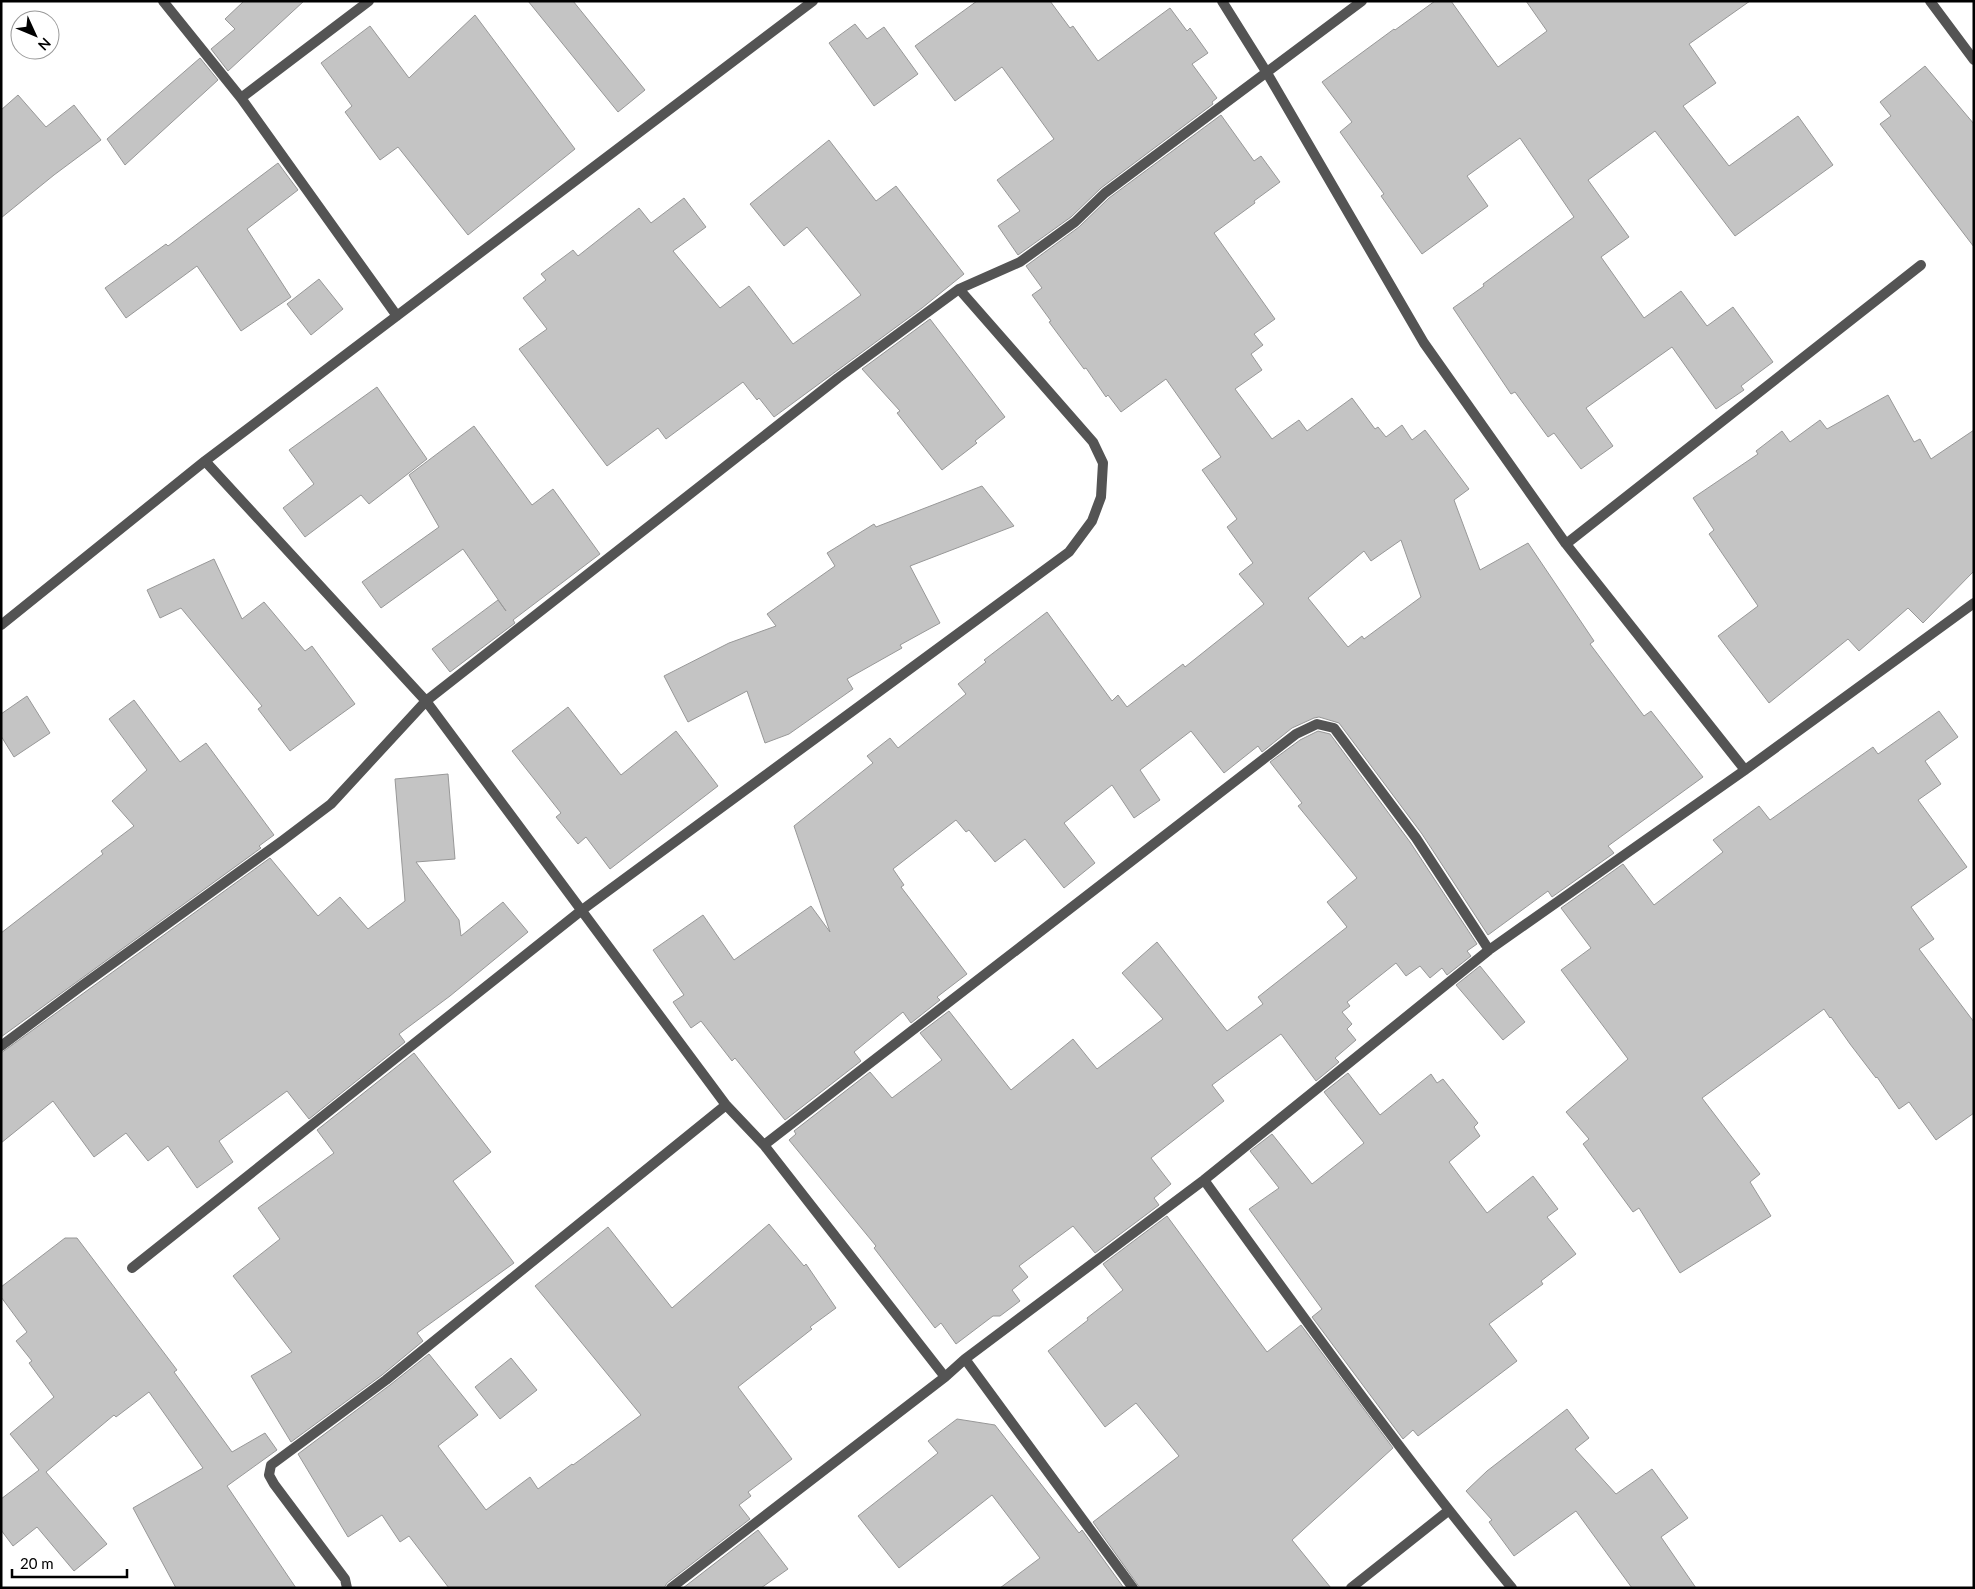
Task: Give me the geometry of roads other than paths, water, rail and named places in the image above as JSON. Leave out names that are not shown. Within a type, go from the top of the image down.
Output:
[{"type":"street","points":[[163,1],[241,98],[397,316]]},
{"type":"street","points":[[241,98],[370,1]]},
{"type":"street","points":[[1,626],[205,462],[813,1]]},
{"type":"street","points":[[1222,1],[1267,73],[1424,343],[1566,544],[1745,770]]},
{"type":"street","points":[[1,1046],[282,842],[331,804],[426,701],[838,378],[959,289],[1020,262],[1075,222],[1105,192],[1362,1]]},
{"type":"street","points":[[1930,1],[1974,60]]},
{"type":"street","points":[[1566,544],[1921,265]]},
{"type":"street","points":[[132,1268],[582,910],[1069,552],[1092,521],[1101,497],[1103,463],[1093,442],[959,289]]},
{"type":"street","points":[[205,462],[426,701],[726,1105],[764,1145],[945,1377]]},
{"type":"street","points":[[671,1588],[945,1377],[965,1359],[1204,1180],[1489,950],[1745,770],[1974,603]]},
{"type":"street","points":[[764,1145],[1296,734],[1317,724],[1334,728],[1416,838],[1489,950]]},
{"type":"street","points":[[347,1588],[345,1579],[274,1484],[269,1475],[271,1465],[386,1380],[726,1105]]},
{"type":"street","points":[[1204,1180],[1314,1332],[1448,1511],[1512,1588]]},
{"type":"street","points":[[965,1359],[1133,1588]]},
{"type":"street","points":[[1351,1588],[1448,1511]]}]
